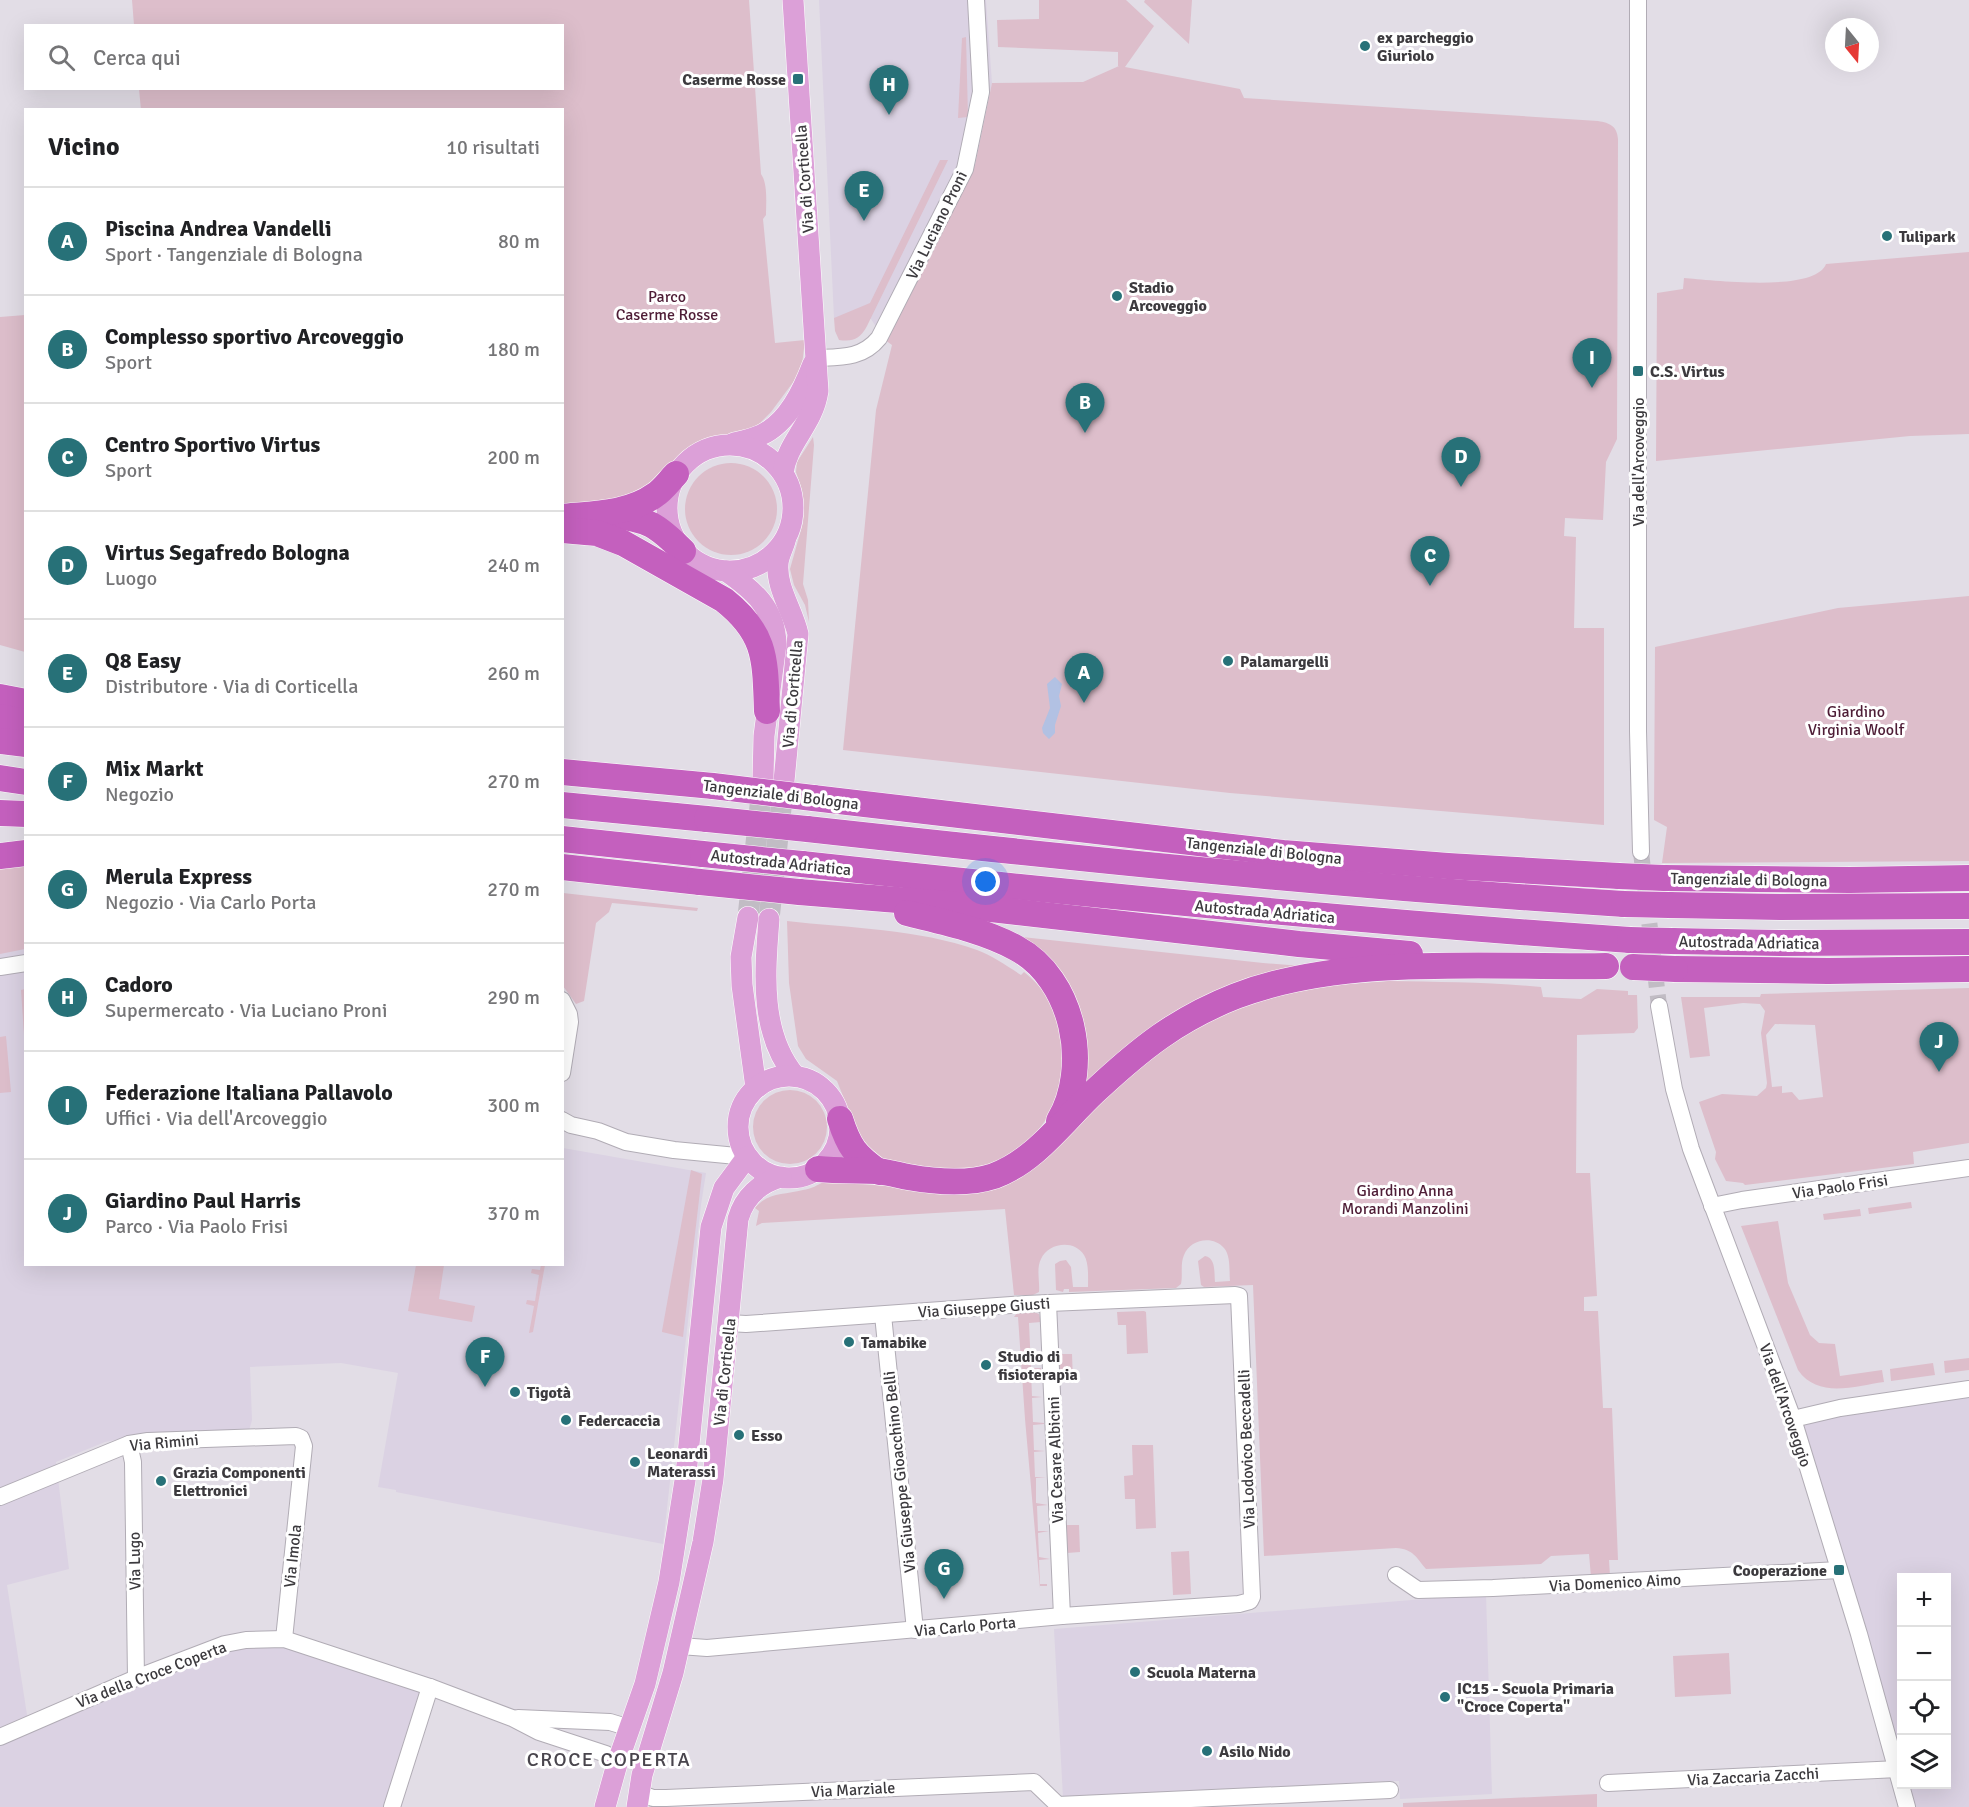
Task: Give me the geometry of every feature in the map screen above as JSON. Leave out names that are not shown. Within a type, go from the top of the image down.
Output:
[{"type":"highway","points":[[564,517],[599,513],[645,502],[658,494],[676,474]]},
{"type":"highway","points":[[599,513],[630,517],[650,523],[660,528],[683,550]]},
{"type":"highway","points":[[564,530],[597,533],[622,543],[724,600],[739,612],[757,636],[762,647],[767,711]]},
{"type":"highway","points":[[0,741],[24,744]]},
{"type":"highway","points":[[564,762],[666,781]]},
{"type":"highway","name":"Tangenziale di Bologna","points":[[564,772],[713,786],[1283,853],[1448,866],[1664,878],[1850,880],[1969,878]]},
{"type":"highway","points":[[0,778],[24,782]]},
{"type":"highway","points":[[564,805],[1067,857],[1440,892],[1624,904],[1781,908],[1969,906]]},
{"type":"highway","points":[[0,813],[24,814]]},
{"type":"highway","name":"Autostrada Adriatica","points":[[564,839],[1130,898],[1449,928],[1630,940],[1780,943],[1969,942]]},
{"type":"highway","points":[[0,856],[24,853]]},
{"type":"highway","points":[[564,867],[809,893],[1025,912],[1299,945],[1406,954],[1675,969],[1828,971],[1969,969]]},
{"type":"highway","points":[[809,893],[894,910],[973,931],[1016,948],[1044,972],[1065,1007],[1075,1048],[1068,1101],[1050,1136]]},
{"type":"highway","points":[[818,1169],[879,1172],[936,1180],[976,1180],[994,1176],[1025,1159],[1127,1062],[1169,1029],[1205,1009],[1259,989],[1320,975],[1381,969],[1451,966],[1606,966]]},
{"type":"highway","points":[[840,1119],[850,1147],[856,1155],[879,1172]]},
{"type":"main road","name":"Via di Corticella","points":[[783,473],[790,451],[812,416],[818,391],[793,0]]},
{"type":"main road","name":"Via di Corticella","points":[[731,444],[761,436],[774,428],[790,410],[816,358]]},
{"type":"main road","points":[[731,444],[746,446],[773,461],[783,473],[789,485],[793,505],[791,526],[786,538],[775,553],[761,563],[744,570],[726,571],[710,568],[695,561],[673,537],[666,506],[669,489],[676,474],[699,452],[715,446],[731,444]]},
{"type":"main road","name":"Via di Corticella","points":[[726,571],[754,591],[764,603],[776,632],[764,736],[774,780],[798,634],[779,573],[778,564],[786,538]]},
{"type":"main road","points":[[756,1088],[742,985],[741,957],[759,918],[772,1032],[780,1054],[795,1076]]},
{"type":"main road","points":[[781,1177],[761,1170],[747,1157],[738,1131],[739,1119],[748,1097],[766,1082],[795,1076],[813,1082],[828,1093],[834,1101],[840,1119],[836,1147],[818,1169]]},
{"type":"main road","name":"Via di Corticella","points":[[605,1807],[650,1667],[680,1524],[711,1227],[724,1188],[747,1157]]},
{"type":"main road","name":"Via di Corticella","points":[[638,1800],[646,1761],[680,1647],[703,1542],[713,1479],[729,1323],[735,1237],[741,1208],[753,1193],[770,1180],[800,1176],[818,1169]]},
{"type":"main road","name":"Via di Corticella","points":[[630,1728],[646,1744],[646,1761]]},
{"type":"main road","points":[[617,1764],[638,1800]]},
{"type":"street","name":"Via Luciano Proni","points":[[816,358],[852,357],[867,350],[879,338],[965,169],[981,92],[976,0]]},
{"type":"street","name":"Via dell'Arcoveggio","points":[[1638,0],[1638,743],[1641,852]]},
{"type":"street","points":[[0,967],[24,963]]},
{"type":"street","points":[[564,1004],[570,1022],[564,1060]]},
{"type":"street","name":"Via dell'Arcoveggio","points":[[1659,1006],[1674,1089],[1691,1149],[1793,1419],[1897,1766]]},
{"type":"street","points":[[564,1121],[626,1142],[674,1150],[747,1157]]},
{"type":"street","name":"Via Paolo Frisi","points":[[1712,1206],[1969,1167]]},
{"type":"street","name":"Via Giuseppe Giusti","points":[[729,1323],[746,1324],[1048,1303],[1239,1296]]},
{"type":"street","name":"Via Lodovico Beccadelli","points":[[1239,1296],[1252,1583],[1250,1601]]},
{"type":"street","name":"Via Cesare Albicini","points":[[1048,1303],[1062,1617]]},
{"type":"street","name":"Via Giuseppe Gioacchino Belli","points":[[883,1315],[915,1630]]},
{"type":"street","points":[[1793,1419],[1840,1408],[1969,1389]]},
{"type":"street","name":"Via Rimini","points":[[0,1497],[129,1444],[148,1441],[279,1436],[301,1438]]},
{"type":"street","name":"Via Imola","points":[[284,1639],[303,1446],[301,1438]]},
{"type":"street","name":"Via Lugo","points":[[129,1444],[133,1462],[136,1678]]},
{"type":"street","name":"Via Domenico Aimo","points":[[1396,1575],[1418,1590],[1515,1587],[1839,1569]]},
{"type":"street","name":"Via Carlo Porta","points":[[680,1647],[707,1648],[1239,1604],[1250,1601]]},
{"type":"street","name":"Via della Croce Coperta","points":[[0,1737],[136,1678],[225,1644],[284,1639],[430,1687],[512,1718],[539,1732],[606,1754],[617,1764]]},
{"type":"street","points":[[392,1807],[430,1687]]},
{"type":"street","name":"Via della Croce Coperta","points":[[512,1718],[610,1722],[630,1728]]},
{"type":"street","name":"Via Zaccaria Zacchi","points":[[1608,1783],[1897,1769]]},
{"type":"street","name":"Via Marziale","points":[[638,1800],[1034,1782],[1058,1806],[1390,1790]]},
{"type":"street","name":"Via dell'Arcoveggio","points":[[1903,1789],[1907,1807]]},
{"type":"shaded area","points":[[819,0],[986,0],[992,83],[975,165],[885,340],[871,319],[834,318]]},
{"type":"shaded area","points":[[24,886],[24,1266],[564,1266],[564,1148],[706,1173],[663,1544],[378,1487],[398,1373],[341,1363],[250,1367],[252,1420],[248,1434],[132,1437],[105,1442],[56,1462],[69,1569],[7,1585],[29,1728],[243,1645],[280,1644],[425,1692],[391,1807],[0,1807],[0,890]]},
{"type":"shaded area","points":[[1969,1389],[1969,1807],[1914,1807],[1910,1789],[1951,1789],[1951,1573],[1897,1573],[1897,1744],[1793,1419]]},
{"type":"shaded area","points":[[1486,1594],[1492,1794],[1400,1799],[1399,1781],[1387,1781],[1063,1798],[1054,1629]]},
{"type":"green space","name":"Parco Caserme Rosse","points":[[132,0],[749,0],[761,174],[766,194],[766,215],[763,219],[775,343],[805,340],[802,365],[794,381],[771,412],[755,428],[713,439],[690,448],[637,498],[564,507],[564,108],[141,108],[139,90],[564,90],[564,24],[134,24]]},
{"type":"green space","points":[[1039,0],[1126,0],[1154,26],[1125,67],[1240,89],[1244,98],[1598,121],[1614,128],[1618,139],[1617,439],[1606,462],[1603,520],[1565,518],[1564,536],[1576,537],[1574,628],[1604,628],[1604,825],[1230,793],[843,750],[876,410],[892,345],[885,340],[975,165],[992,83],[1083,82],[1119,66],[1118,52],[998,47],[997,20],[1039,19]]},
{"type":"green space","points":[[1145,0],[1192,0],[1189,44],[1144,2]]},
{"type":"green space","points":[[966,37],[968,117],[958,118],[962,38]]},
{"type":"green space","points":[[940,160],[948,160],[867,326],[856,339],[839,340],[835,331],[834,318],[870,303]]},
{"type":"green space","points":[[1969,252],[1969,434],[1910,436],[1656,461],[1657,293],[1683,289],[1684,278],[1761,283],[1783,282],[1803,279],[1818,273],[1826,264]]},
{"type":"green space","points":[[24,315],[24,652],[0,645],[0,317]]},
{"type":"green space","points":[[813,437],[803,584],[808,600],[809,622],[805,605],[794,585],[790,569],[803,523],[804,505],[796,472],[797,462]]},
{"type":"green space","points":[[731,463],[757,471],[769,483],[777,509],[769,535],[757,547],[731,555],[705,547],[693,535],[685,509],[693,483],[705,471]]},
{"type":"green space","name":"Giardino Virginia Woolf","points":[[1969,596],[1969,861],[1662,863],[1667,827],[1654,820],[1655,647],[1838,608]]},
{"type":"green space","points":[[24,862],[24,949],[0,954],[0,865]]},
{"type":"green space","points":[[564,893],[698,908],[697,911],[612,903],[609,912],[596,923],[584,1001],[576,1004],[564,987]]},
{"type":"green space","points":[[787,921],[907,933],[955,943],[994,958],[1021,975],[1024,972],[1048,997],[1057,1016],[1062,1038],[1064,1073],[1053,1108],[1043,1124],[1031,1138],[1002,1159],[967,1169],[942,1169],[897,1162],[865,1151],[837,1081],[806,1059],[798,1046],[789,983]]},
{"type":"green space","points":[[1022,937],[1302,966],[1082,1092],[1081,1075]]},
{"type":"green space","name":"Giardino Anna Morandi Manzolini","points":[[1389,981],[1541,987],[1543,997],[1581,999],[1597,989],[1628,991],[1628,995],[1637,995],[1638,1028],[1634,1033],[1577,1035],[1576,1173],[1590,1173],[1597,1296],[1584,1297],[1584,1311],[1598,1311],[1603,1408],[1612,1408],[1618,1560],[1609,1560],[1610,1576],[1591,1577],[1589,1554],[1551,1556],[1541,1564],[1426,1569],[1410,1552],[1396,1548],[1264,1556],[1253,1285],[1204,1287],[1201,1285],[1198,1261],[1205,1256],[1213,1262],[1215,1282],[1230,1281],[1229,1259],[1226,1251],[1214,1241],[1196,1242],[1191,1245],[1182,1262],[1181,1284],[1176,1288],[1069,1292],[1069,1289],[1064,1289],[1063,1292],[1056,1290],[1055,1264],[1066,1260],[1071,1267],[1073,1287],[1088,1287],[1086,1258],[1080,1250],[1074,1247],[1055,1246],[1049,1249],[1041,1259],[1038,1271],[1039,1292],[1033,1295],[1014,1295],[1005,1209],[762,1223],[756,1226],[759,1211],[755,1208],[765,1199],[809,1189],[825,1181],[963,1192],[1121,1080],[1189,1028],[1273,995],[1312,987]]},
{"type":"green space","points":[[1969,988],[1969,1143],[1913,1152],[1914,1164],[1745,1185],[1726,1181],[1715,1159],[1716,1152],[1699,1102],[1722,1094],[1757,1096],[1766,1088],[1761,1033],[1765,1011],[1760,1004],[1743,1003],[1704,1008],[1710,1056],[1690,1058],[1681,997],[1760,997],[1761,994]],"holes":[[[1775,1024],[1815,1025],[1823,1097],[1799,1100],[1792,1092],[1782,1093],[1782,1086],[1772,1087],[1766,1035]]]},
{"type":"green space","points":[[24,989],[24,1035],[21,990]]},
{"type":"green space","points":[[6,1036],[11,1092],[0,1093],[0,1037]]},
{"type":"green space","points":[[790,1090],[804,1093],[816,1101],[824,1113],[827,1127],[824,1141],[816,1153],[804,1161],[790,1164],[776,1161],[764,1153],[756,1141],[753,1127],[756,1113],[764,1101],[776,1093]]},
{"type":"green space","points":[[691,1170],[702,1174],[683,1337],[662,1331]]},
{"type":"green space","points":[[1911,1202],[1912,1208],[1869,1214],[1868,1208]]},
{"type":"green space","points":[[1860,1209],[1861,1216],[1824,1220],[1823,1214]]},
{"type":"green space","points":[[1778,1221],[1788,1283],[1810,1335],[1819,1343],[1835,1344],[1840,1376],[1882,1370],[1884,1382],[1849,1388],[1826,1388],[1806,1379],[1798,1370],[1741,1226]]},
{"type":"green space","points":[[416,1266],[444,1266],[439,1299],[475,1306],[472,1322],[408,1311]]},
{"type":"green space","points":[[541,1266],[545,1266],[533,1332],[529,1333],[534,1306],[526,1304],[527,1300],[535,1301],[539,1275],[531,1273],[532,1269],[540,1270]]},
{"type":"green space","points":[[1117,1312],[1146,1312],[1148,1353],[1127,1354],[1126,1325],[1118,1325]]},
{"type":"green space","points":[[1017,1313],[1039,1314],[1041,1322],[1029,1323],[1031,1368],[1041,1368],[1041,1370],[1031,1371],[1032,1396],[1042,1397],[1032,1398],[1033,1422],[1044,1424],[1033,1425],[1034,1450],[1045,1451],[1034,1452],[1035,1477],[1046,1477],[1036,1478],[1036,1503],[1048,1505],[1037,1506],[1038,1531],[1049,1531],[1038,1533],[1039,1557],[1050,1559],[1039,1560],[1040,1584],[1047,1584],[1040,1588],[1018,1317],[1014,1317]]},
{"type":"green space","points":[[1059,1354],[1072,1354],[1073,1381],[1060,1381]]},
{"type":"green space","points":[[1969,1358],[1969,1370],[1945,1373],[1944,1361]]},
{"type":"green space","points":[[1933,1363],[1935,1375],[1891,1381],[1890,1369]]},
{"type":"green space","points":[[1132,1445],[1153,1445],[1156,1528],[1136,1529],[1135,1499],[1125,1499],[1124,1476],[1133,1475]]},
{"type":"green space","points":[[1066,1525],[1079,1525],[1080,1552],[1067,1553]]},
{"type":"green space","points":[[1189,1551],[1191,1594],[1173,1595],[1171,1552]]},
{"type":"green space","points":[[1729,1653],[1731,1694],[1675,1697],[1673,1656]]},
{"type":"green space","points":[[1597,1794],[1597,1807],[1403,1807],[1403,1803]]},
{"type":"water","points":[[1055,677],[1062,684],[1059,696],[1061,706],[1055,733],[1049,739],[1043,733],[1042,728],[1050,708],[1047,684]]},
{"type":"tunnel","points":[[748,917],[763,779]]},
{"type":"tunnel","points":[[769,919],[784,781]]},
{"type":"tunnel","points":[[1641,852],[1659,1006]]},
{"type":"place","name":"ex parcheggio Giuriolo","points":[[1365,46]]},
{"type":"place","name":"Caserme Rosse","points":[[798,79]]},
{"type":"place","name":"Cadoro","points":[[889,115]]},
{"type":"place","name":"Q8 Easy","points":[[864,221]]},
{"type":"place","name":"Tulipark","points":[[1887,236]]},
{"type":"place","name":"Stadio Arcoveggio","points":[[1117,296]]},
{"type":"place","name":"C.S. Virtus","points":[[1638,371]]},
{"type":"place","name":"Federazione Italiana Pallavolo","points":[[1592,388]]},
{"type":"place","name":"Complesso sportivo Arcoveggio","points":[[1085,433]]},
{"type":"place","name":"Virtus Segafredo Bologna","points":[[1461,487]]},
{"type":"place","name":"Centro Sportivo Virtus","points":[[1430,586]]},
{"type":"place","name":"Palamargelli","points":[[1228,661]]},
{"type":"place","name":"Piscina Andrea Vandelli","points":[[1084,703]]},
{"type":"place","name":"Giardino Paul Harris","points":[[1939,1072]]},
{"type":"place","name":"Tamabike","points":[[849,1342]]},
{"type":"place","name":"Studio di fisioterapia","points":[[986,1365]]},
{"type":"place","name":"Mix Markt","points":[[485,1387]]},
{"type":"place","name":"Tigotà","points":[[515,1392]]},
{"type":"place","name":"Federcaccia","points":[[566,1420]]},
{"type":"place","name":"Esso","points":[[739,1435]]},
{"type":"place","name":"Leonardi Materassi","points":[[635,1462]]},
{"type":"place","name":"Grazia Componenti Elettronici","points":[[161,1481]]},
{"type":"place","name":"Cooperazione","points":[[1839,1570]]},
{"type":"place","name":"Merula Express","points":[[944,1599]]},
{"type":"place","name":"Scuola Materna","points":[[1135,1672]]},
{"type":"place","name":"IC15 - Scuola Primaria \"Croce Coperta\"","points":[[1445,1697]]},
{"type":"place","name":"Asilo Nido","points":[[1207,1751]]},
{"type":"district","name":"CROCE COPERTA","points":[[609,1759]]}]
